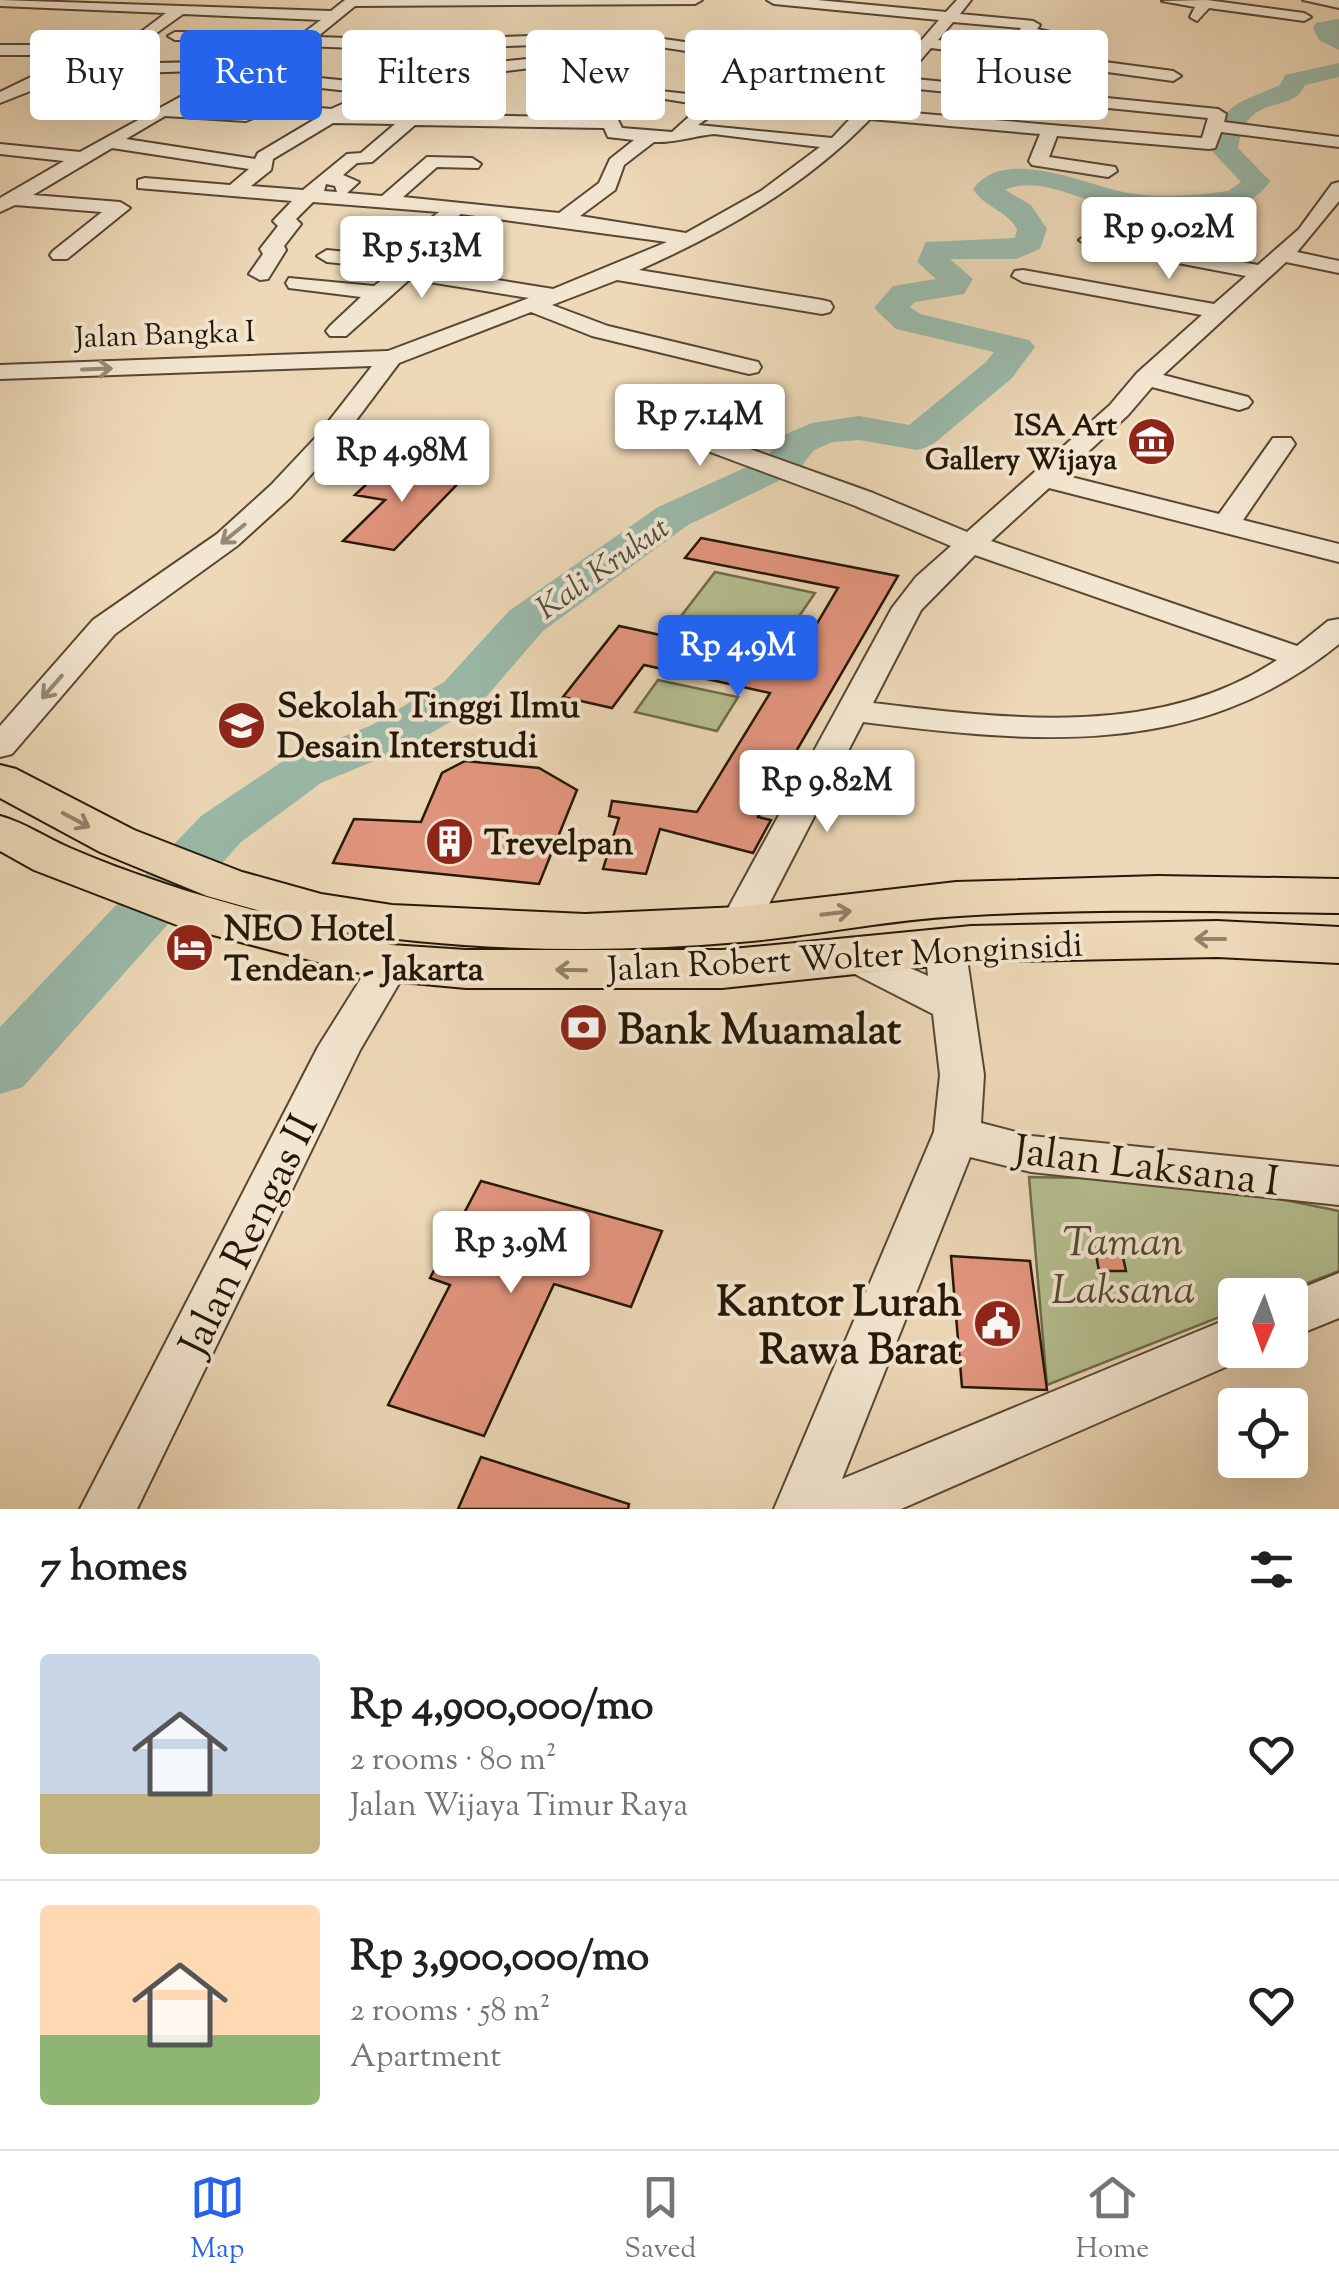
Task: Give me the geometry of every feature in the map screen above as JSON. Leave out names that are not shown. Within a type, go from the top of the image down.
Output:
[{"type":"main road","points":[[0,779],[138,872]]},
{"type":"main road","points":[[0,831],[51,858],[138,872]]},
{"type":"main road","name":"Jalan Robert Wolter Monginsidi","points":[[138,872],[392,963],[466,969],[722,969],[857,958],[945,945],[1217,939],[1339,946]]},
{"type":"main road","name":"Jalan Robert Wolter Monginsidi","points":[[213,900],[473,929],[586,932],[739,924],[956,899],[1158,892],[1339,896]]},
{"type":"street","points":[[318,30],[353,1],[696,0]]},
{"type":"street","points":[[774,0],[1064,30]]},
{"type":"street","points":[[1310,0],[1339,4]]},
{"type":"street","points":[[619,30],[629,1]]},
{"type":"street","points":[[921,52],[949,17],[969,1]]},
{"type":"street","points":[[1169,1],[1304,17]]},
{"type":"street","points":[[0,2],[106,3],[338,16]]},
{"type":"street","points":[[40,23],[76,5]]},
{"type":"street","points":[[152,30],[180,9]]},
{"type":"street","points":[[560,30],[564,20]]},
{"type":"street","points":[[598,30],[619,26],[630,30]]},
{"type":"street","points":[[1028,30],[1033,26]]},
{"type":"street","points":[[665,43],[678,31]]},
{"type":"street","points":[[175,36],[180,36]]},
{"type":"street","points":[[322,41],[410,45],[526,39]]},
{"type":"street","points":[[928,43],[1173,76],[1140,104]]},
{"type":"street","points":[[0,50],[30,50]]},
{"type":"street","points":[[0,61],[30,69]]},
{"type":"street","points":[[6,203],[180,101]]},
{"type":"street","points":[[1108,101],[1215,111],[1223,132]]},
{"type":"street","points":[[162,110],[246,116],[263,108],[342,117]]},
{"type":"street","points":[[264,166],[264,157],[342,110]]},
{"type":"street","points":[[921,117],[1223,132],[1339,142]]},
{"type":"street","points":[[260,274],[276,250],[270,249],[272,243],[291,224],[283,221],[304,197],[335,184],[353,158],[370,155],[410,120],[526,126],[607,123],[612,124],[614,133],[649,137],[714,129],[836,144]]},
{"type":"street","points":[[679,135],[696,120]]},
{"type":"street","points":[[0,747],[104,626],[227,540],[281,490],[327,442],[392,358],[535,306],[689,240],[768,196],[836,144],[860,120]]},
{"type":"street","points":[[1037,120],[1048,125],[1178,126],[1182,127],[1180,130]]},
{"type":"street","points":[[1048,125],[1038,161],[1108,171]]},
{"type":"street","points":[[562,220],[608,186],[616,164],[649,137]]},
{"type":"street","points":[[109,142],[264,166]]},
{"type":"street","points":[[288,144],[472,164]]},
{"type":"street","points":[[0,149],[80,157]]},
{"type":"street","points":[[386,203],[432,161]]},
{"type":"street","points":[[234,191],[264,166]]},
{"type":"street","points":[[20,174],[48,176]]},
{"type":"street","points":[[145,184],[562,220],[689,240]]},
{"type":"street","points":[[739,924],[907,608],[927,583],[1119,410],[1146,378],[1319,220],[1339,188]]},
{"type":"street","points":[[6,203],[120,208],[60,256]]},
{"type":"street","points":[[338,331],[378,294],[398,267],[454,209]]},
{"type":"street","points":[[1089,240],[1258,272]]},
{"type":"street","points":[[550,241],[658,254]]},
{"type":"street","points":[[1280,255],[1339,267]]},
{"type":"street","points":[[327,256],[560,296]]},
{"type":"street","points":[[615,273],[822,307]]},
{"type":"street","points":[[1023,276],[1221,312]]},
{"type":"street","points":[[297,283],[378,294]]},
{"type":"street","points":[[535,306],[600,330],[749,368]]},
{"type":"street","name":"Jalan Bangka I","points":[[0,372],[392,358]]},
{"type":"street","points":[[1146,378],[1239,402]]},
{"type":"street","points":[[660,425],[760,460],[971,544],[1302,658]]},
{"type":"street","points":[[1228,522],[1282,444]]},
{"type":"street","points":[[1043,478],[1339,553]]},
{"type":"street","points":[[854,711],[964,724],[1104,725],[1160,718],[1260,685],[1339,628]]},
{"type":"street","points":[[802,1509],[957,1132],[962,1074],[945,945]]},
{"type":"street","points":[[857,958],[950,1004]]},
{"type":"street","name":"Jalan Rengas II","points":[[108,1509],[322,1082],[392,963]]},
{"type":"street","name":"Jalan Laksana I","points":[[957,1132],[1032,1154],[1339,1186]]},
{"type":"street","points":[[1308,1308],[1339,1295]]},
{"type":"street","points":[[837,1509],[1218,1346]]},
{"type":"green space","points":[[715,572],[815,593],[778,647],[675,624]]},
{"type":"green space","points":[[658,680],[738,697],[717,731],[635,712]]},
{"type":"green space","name":"Taman Laksana","points":[[1029,1177],[1187,1180],[1339,1211],[1339,1271],[1308,1283],[1308,1278],[1218,1278],[1218,1318],[1047,1385]]},
{"type":"building","points":[[421,465],[468,473],[394,550],[343,541],[385,500],[355,495],[375,476],[406,481]]},
{"type":"building","points":[[701,538],[898,576],[758,817],[771,820],[753,853],[660,829],[646,874],[603,869],[619,818],[609,816],[612,801],[697,812],[770,693],[644,665],[612,708],[563,697],[619,626],[789,663],[795,661],[838,588],[685,558]]},
{"type":"building","name":"Trevelpan","points":[[465,761],[539,768],[577,790],[539,884],[333,863],[354,819],[421,822],[442,773]]},
{"type":"building","points":[[481,1181],[662,1231],[631,1307],[554,1284],[484,1436],[388,1405],[450,1285],[430,1278]]},
{"type":"building","points":[[1093,1238],[1119,1239],[1126,1271],[1099,1271]]},
{"type":"building","name":"Kantor Lurah Rawa Barat","points":[[951,1256],[1030,1261],[1047,1390],[962,1387]]},
{"type":"building","points":[[481,1457],[629,1504],[628,1509],[458,1509]]},
{"type":"waterway","name":"Kali Krukut","points":[[1339,25],[1324,28],[1339,43]]},
{"type":"waterway","name":"Kali Krukut","points":[[0,1069],[221,829],[302,772],[390,736],[462,693],[526,621],[673,516],[783,463],[800,442],[826,431],[859,428],[917,438],[999,370],[1017,347],[908,322],[891,308],[905,293],[952,287],[957,279],[933,262],[937,249],[1016,250],[1029,242],[1032,229],[1021,211],[987,189],[1001,180],[1019,177],[1135,203],[1186,204],[1236,198],[1250,191],[1256,181],[1224,150],[1238,115],[1254,102],[1288,91],[1293,80],[1339,70]]},
{"type":"place","name":"ISA Art Gallery Wijaya","points":[[1152,442]]},
{"type":"place","name":"Sekolah Tinggi Ilmu Desain Interstudi","points":[[242,725]]},
{"type":"place","name":"Trevelpan","points":[[449,842]]},
{"type":"place","name":"NEO Hotel Tendean - Jakarta","points":[[189,948]]},
{"type":"place","name":"Bank Muamalat","points":[[583,1028]]},
{"type":"place","name":"Kantor Lurah Rawa Barat","points":[[997,1324]]}]
